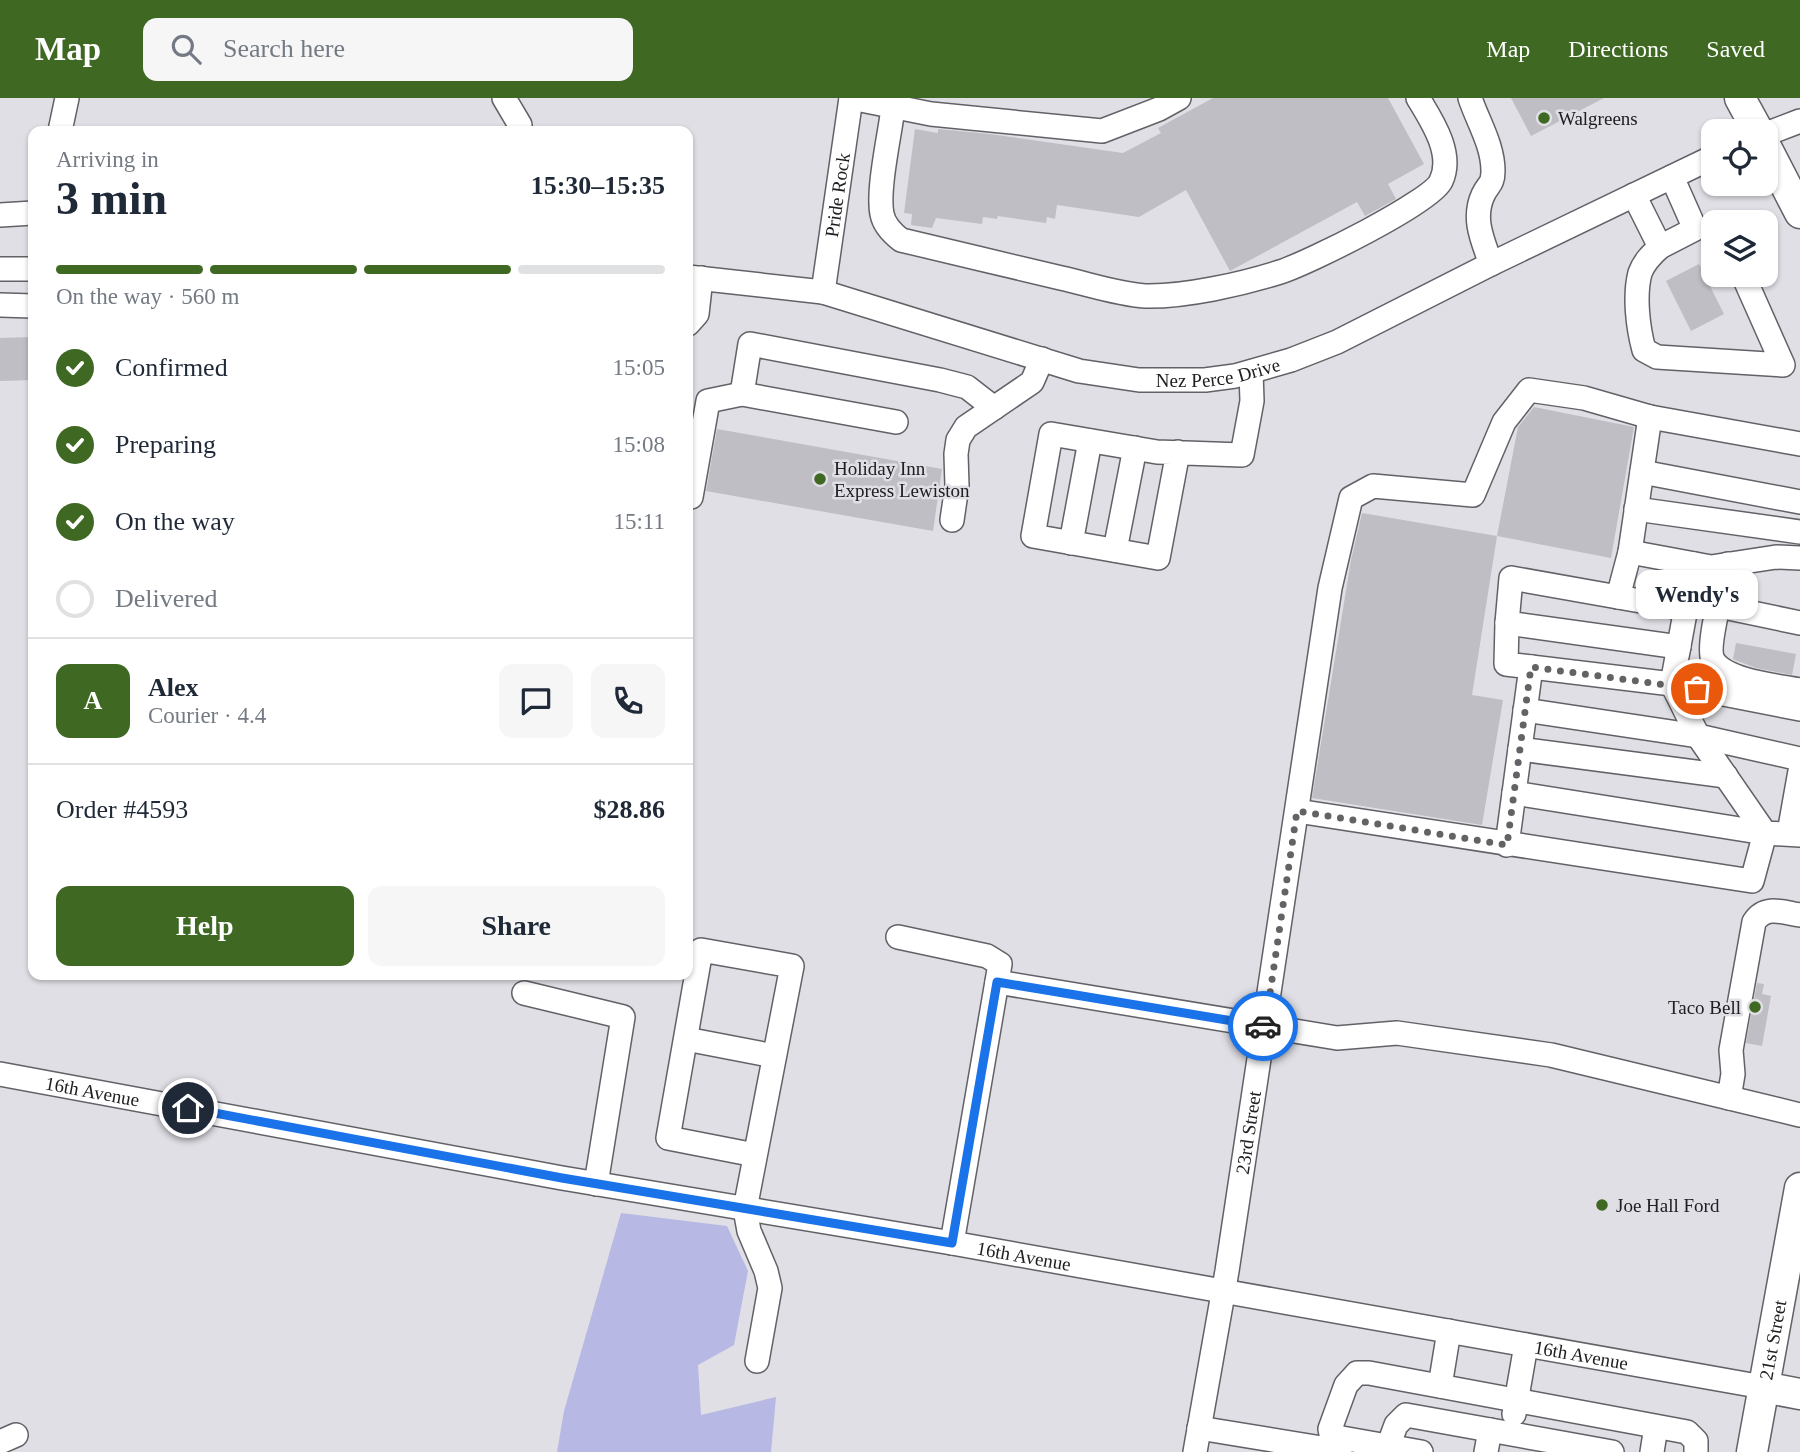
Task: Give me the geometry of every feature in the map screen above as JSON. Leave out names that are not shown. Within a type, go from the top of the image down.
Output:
[{"type":"main road","points":[[1740,98],[1751,119]]},
{"type":"main road","points":[[1778,170],[1800,213]]},
{"type":"main road","name":"21st Street","points":[[1752,1452],[1800,1188]]},
{"type":"main road","name":"16th Avenue","points":[[1763,1387],[1800,1394]]},
{"type":"street","points":[[61,126],[67,98]]},
{"type":"street","points":[[504,98],[520,126]]},
{"type":"street","points":[[850,98],[894,108],[1102,131],[1178,98]]},
{"type":"street","name":"Pride Rock","points":[[822,292],[850,98]]},
{"type":"street","points":[[894,108],[881,198],[882,214],[892,233],[901,240],[1143,296],[1222,287],[1282,271],[1402,213],[1429,195],[1440,184],[1446,157],[1431,120],[1418,98]]},
{"type":"street","points":[[1470,98],[1491,150],[1493,162],[1493,182],[1482,196],[1477,218],[1491,264]]},
{"type":"street","points":[[1778,129],[1800,121]]},
{"type":"street","name":"Nez Perce Drive","points":[[695,278],[822,292],[1079,371],[1139,380],[1205,380],[1251,372],[1337,342],[1701,163]]},
{"type":"street","points":[[1672,177],[1701,226]]},
{"type":"street","points":[[1634,195],[1660,247]]},
{"type":"street","points":[[0,215],[28,213]]},
{"type":"street","points":[[1701,232],[1660,247],[1647,260],[1640,274],[1639,333],[1644,350],[1657,357],[1783,365],[1748,287]]},
{"type":"street","points":[[0,269],[28,269]]},
{"type":"street","points":[[693,318],[697,314],[695,278]]},
{"type":"street","points":[[0,305],[28,306]]},
{"type":"street","points":[[742,394],[750,344],[967,387],[995,408]]},
{"type":"street","points":[[952,520],[957,486],[958,440],[966,427],[1032,382],[1042,359]]},
{"type":"street","points":[[1178,452],[1158,558],[1033,536],[1051,434],[1135,448],[1242,455],[1252,401],[1251,372]]},
{"type":"street","name":"23rd Street","points":[[1195,1452],[1224,1291],[1330,588],[1351,498],[1373,486],[1473,495],[1504,422],[1529,390],[1584,398],[1650,416]]},
{"type":"street","points":[[693,485],[708,401],[742,394],[896,422]]},
{"type":"street","points":[[1618,597],[1630,552],[1650,416],[1800,444]]},
{"type":"street","points":[[1071,542],[1090,441]]},
{"type":"street","points":[[1115,550],[1135,448]]},
{"type":"street","points":[[1642,472],[1800,502]]},
{"type":"street","points":[[1636,509],[1800,532]]},
{"type":"street","points":[[1630,552],[1711,567],[1776,557],[1800,558]]},
{"type":"street","points":[[1297,811],[1752,881],[1765,833],[1698,736],[1672,684],[1694,564]]},
{"type":"street","points":[[1728,564],[1710,647],[1714,661],[1723,669],[1745,679],[1800,690]]},
{"type":"street","points":[[1686,609],[1511,578],[1506,664],[1672,684],[1800,709]]},
{"type":"street","points":[[1719,606],[1800,623]]},
{"type":"street","points":[[1507,623],[1679,647]]},
{"type":"street","points":[[1507,845],[1531,667]]},
{"type":"street","points":[[1525,710],[1698,736],[1800,759]]},
{"type":"street","points":[[1520,749],[1726,776]]},
{"type":"street","points":[[1514,793],[1765,833],[1795,834],[1800,771]]},
{"type":"street","points":[[1729,1098],[1733,1074],[1731,1050],[1754,922],[1768,910],[1798,915]]},
{"type":"street","points":[[898,937],[987,956],[998,973],[952,1243]]},
{"type":"street","points":[[755,1154],[668,1138],[701,950],[792,966],[745,1209],[749,1231],[766,1271],[770,1288],[757,1361]]},
{"type":"street","points":[[998,973],[1265,1027],[1338,1038],[1397,1034],[1551,1055],[1800,1115]]},
{"type":"street","points":[[524,993],[623,1017],[596,1184]]},
{"type":"street","points":[[686,1039],[774,1056]]},
{"type":"street","name":"16th Avenue","points":[[0,1074],[596,1184],[952,1243],[1763,1387]]},
{"type":"street","points":[[1440,1386],[1450,1331]]},
{"type":"street","points":[[1495,1439],[1516,1401],[1526,1345]]},
{"type":"street","points":[[1341,1447],[1330,1429],[1346,1385],[1357,1373],[1369,1373],[1687,1432],[1696,1441],[1696,1452]]},
{"type":"street","points":[[1387,1449],[1396,1425],[1406,1415],[1495,1439],[1612,1452]]},
{"type":"street","points":[[1652,1452],[1656,1427]]},
{"type":"street","points":[[1199,1428],[1291,1448],[1341,1447],[1421,1452]]},
{"type":"shaded area","points":[[621,1213],[727,1226],[748,1271],[734,1345],[698,1365],[701,1415],[776,1397],[771,1452],[557,1452],[564,1411]]},
{"type":"building","points":[[1213,98],[1388,98],[1424,164],[1388,184],[1396,199],[1365,216],[1357,202],[1230,271],[1186,190],[1139,217],[1057,205],[1055,219],[1047,217],[1046,223],[998,216],[997,219],[983,217],[982,224],[936,218],[932,228],[911,225],[912,214],[904,213],[915,129],[938,133],[938,129],[990,134],[1123,153],[1161,133],[1158,128]]},
{"type":"building","name":"Walgreens","points":[[1511,98],[1604,98],[1531,136]]},
{"type":"building","points":[[1699,264],[1701,287],[1710,287],[1724,314],[1691,331],[1666,281]]},
{"type":"building","points":[[28,337],[28,380],[0,381],[0,338]]},
{"type":"building","points":[[1534,407],[1634,427],[1611,558],[1497,536],[1518,427]]},
{"type":"building","name":"Holiday Inn Express Lewiston","points":[[717,429],[942,469],[933,531],[706,491]]},
{"type":"building","points":[[1362,513],[1497,536],[1472,695],[1503,700],[1482,825],[1312,798],[1351,560]]},
{"type":"building","points":[[1736,643],[1796,654],[1792,675],[1756,668],[1733,659]]},
{"type":"building","points":[[1757,983],[1764,984],[1762,994],[1771,996],[1762,1046],[1746,1043]]},
{"type":"way so far","points":[[1263,1026],[1265,1027],[1297,811],[1507,845],[1531,667],[1697,689]]},
{"type":"place","name":"Walgreens","points":[[1544,118]]},
{"type":"place","name":"Holiday Inn Express Lewiston","points":[[820,479]]},
{"type":"place","name":"Wendy's","points":[[1697,689]]},
{"type":"place","name":"Taco Bell","points":[[1755,1007]]},
{"type":"place","name":"Joe Hall Ford","points":[[1602,1205]]},
{"type":"route","points":[[188,1108],[562,1178],[952,1243],[997,982],[1263,1026]]}]
